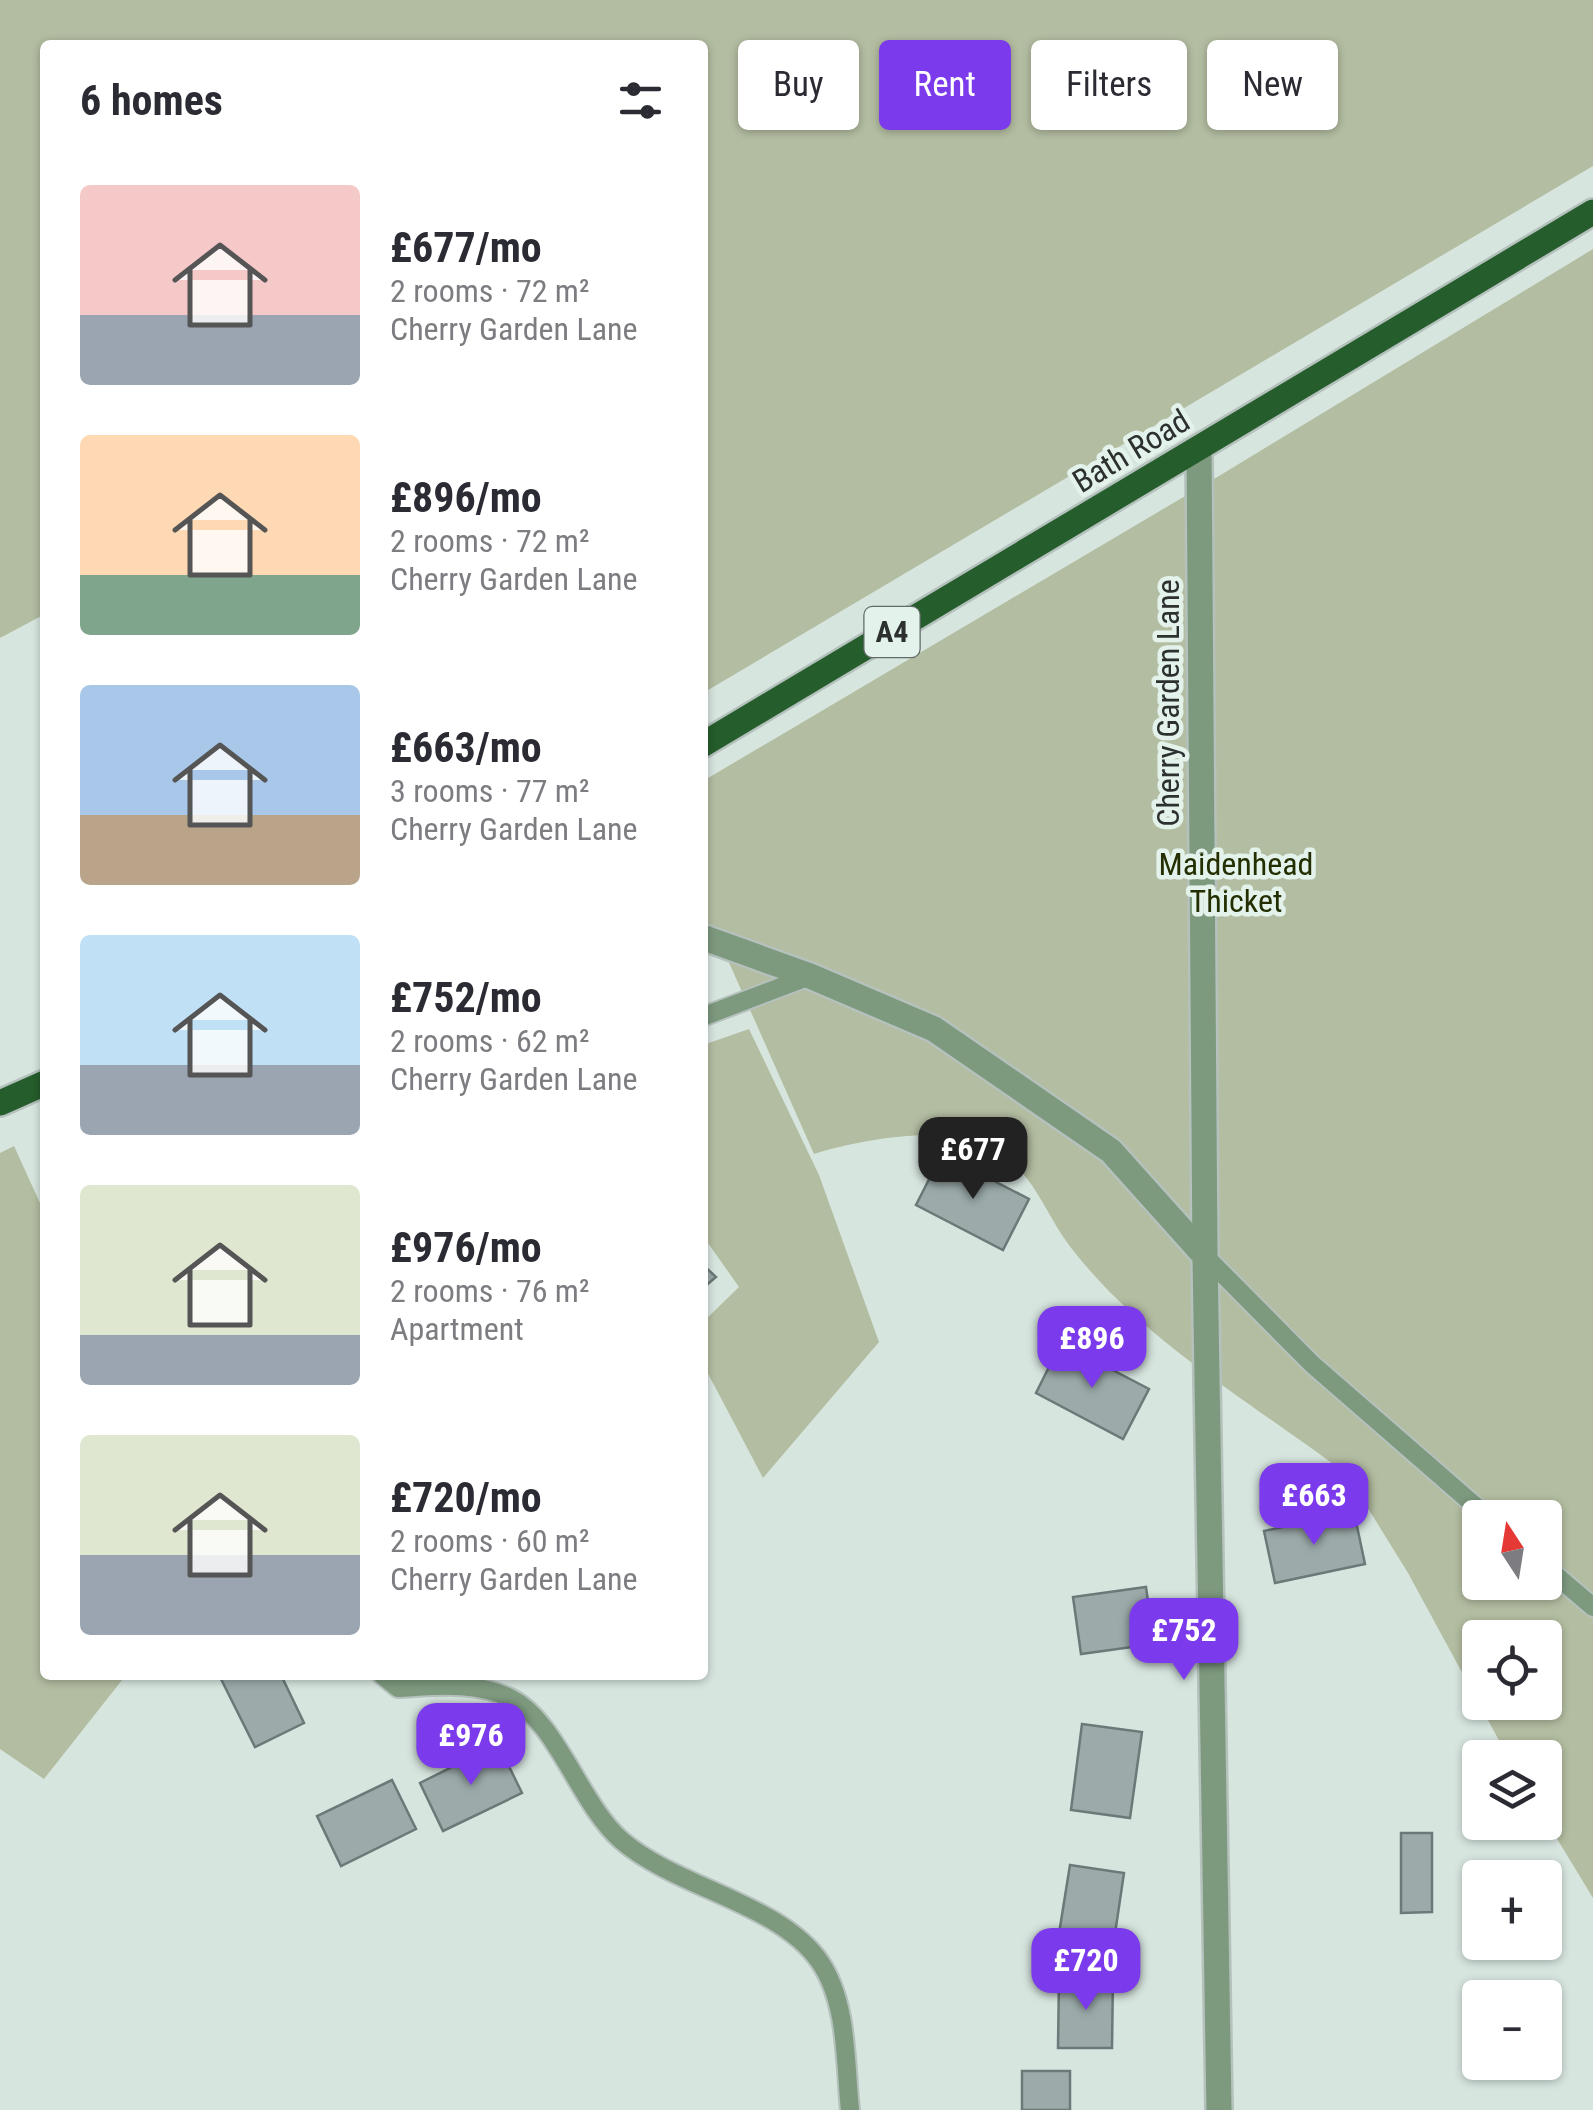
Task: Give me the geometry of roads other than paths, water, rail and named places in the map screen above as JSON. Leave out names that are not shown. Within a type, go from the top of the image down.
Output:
[{"type":"main road","name":"Bath Road","points":[[708,741],[1593,212]]},
{"type":"main road","points":[[0,1104],[40,1084]]},
{"type":"street","name":"Cherry Garden Lane","points":[[1199,449],[1204,1256],[1219,2110]]},
{"type":"street","points":[[708,939],[810,976],[934,1029],[1111,1151],[1204,1256]]},
{"type":"lane","points":[[708,1015],[810,976]]},
{"type":"lane","points":[[1204,1256],[1312,1364],[1468,1500]]},
{"type":"lane","points":[[1562,1581],[1593,1607]]},
{"type":"lane","points":[[388,1680],[398,1688],[439,1684],[483,1688],[513,1699],[534,1716],[600,1820],[624,1843],[666,1869],[778,1924],[807,1946],[823,1965],[836,1998],[850,2110]]},
{"type":"park label","name":"Maidenhead Thicket","points":[[1236,882]]}]
